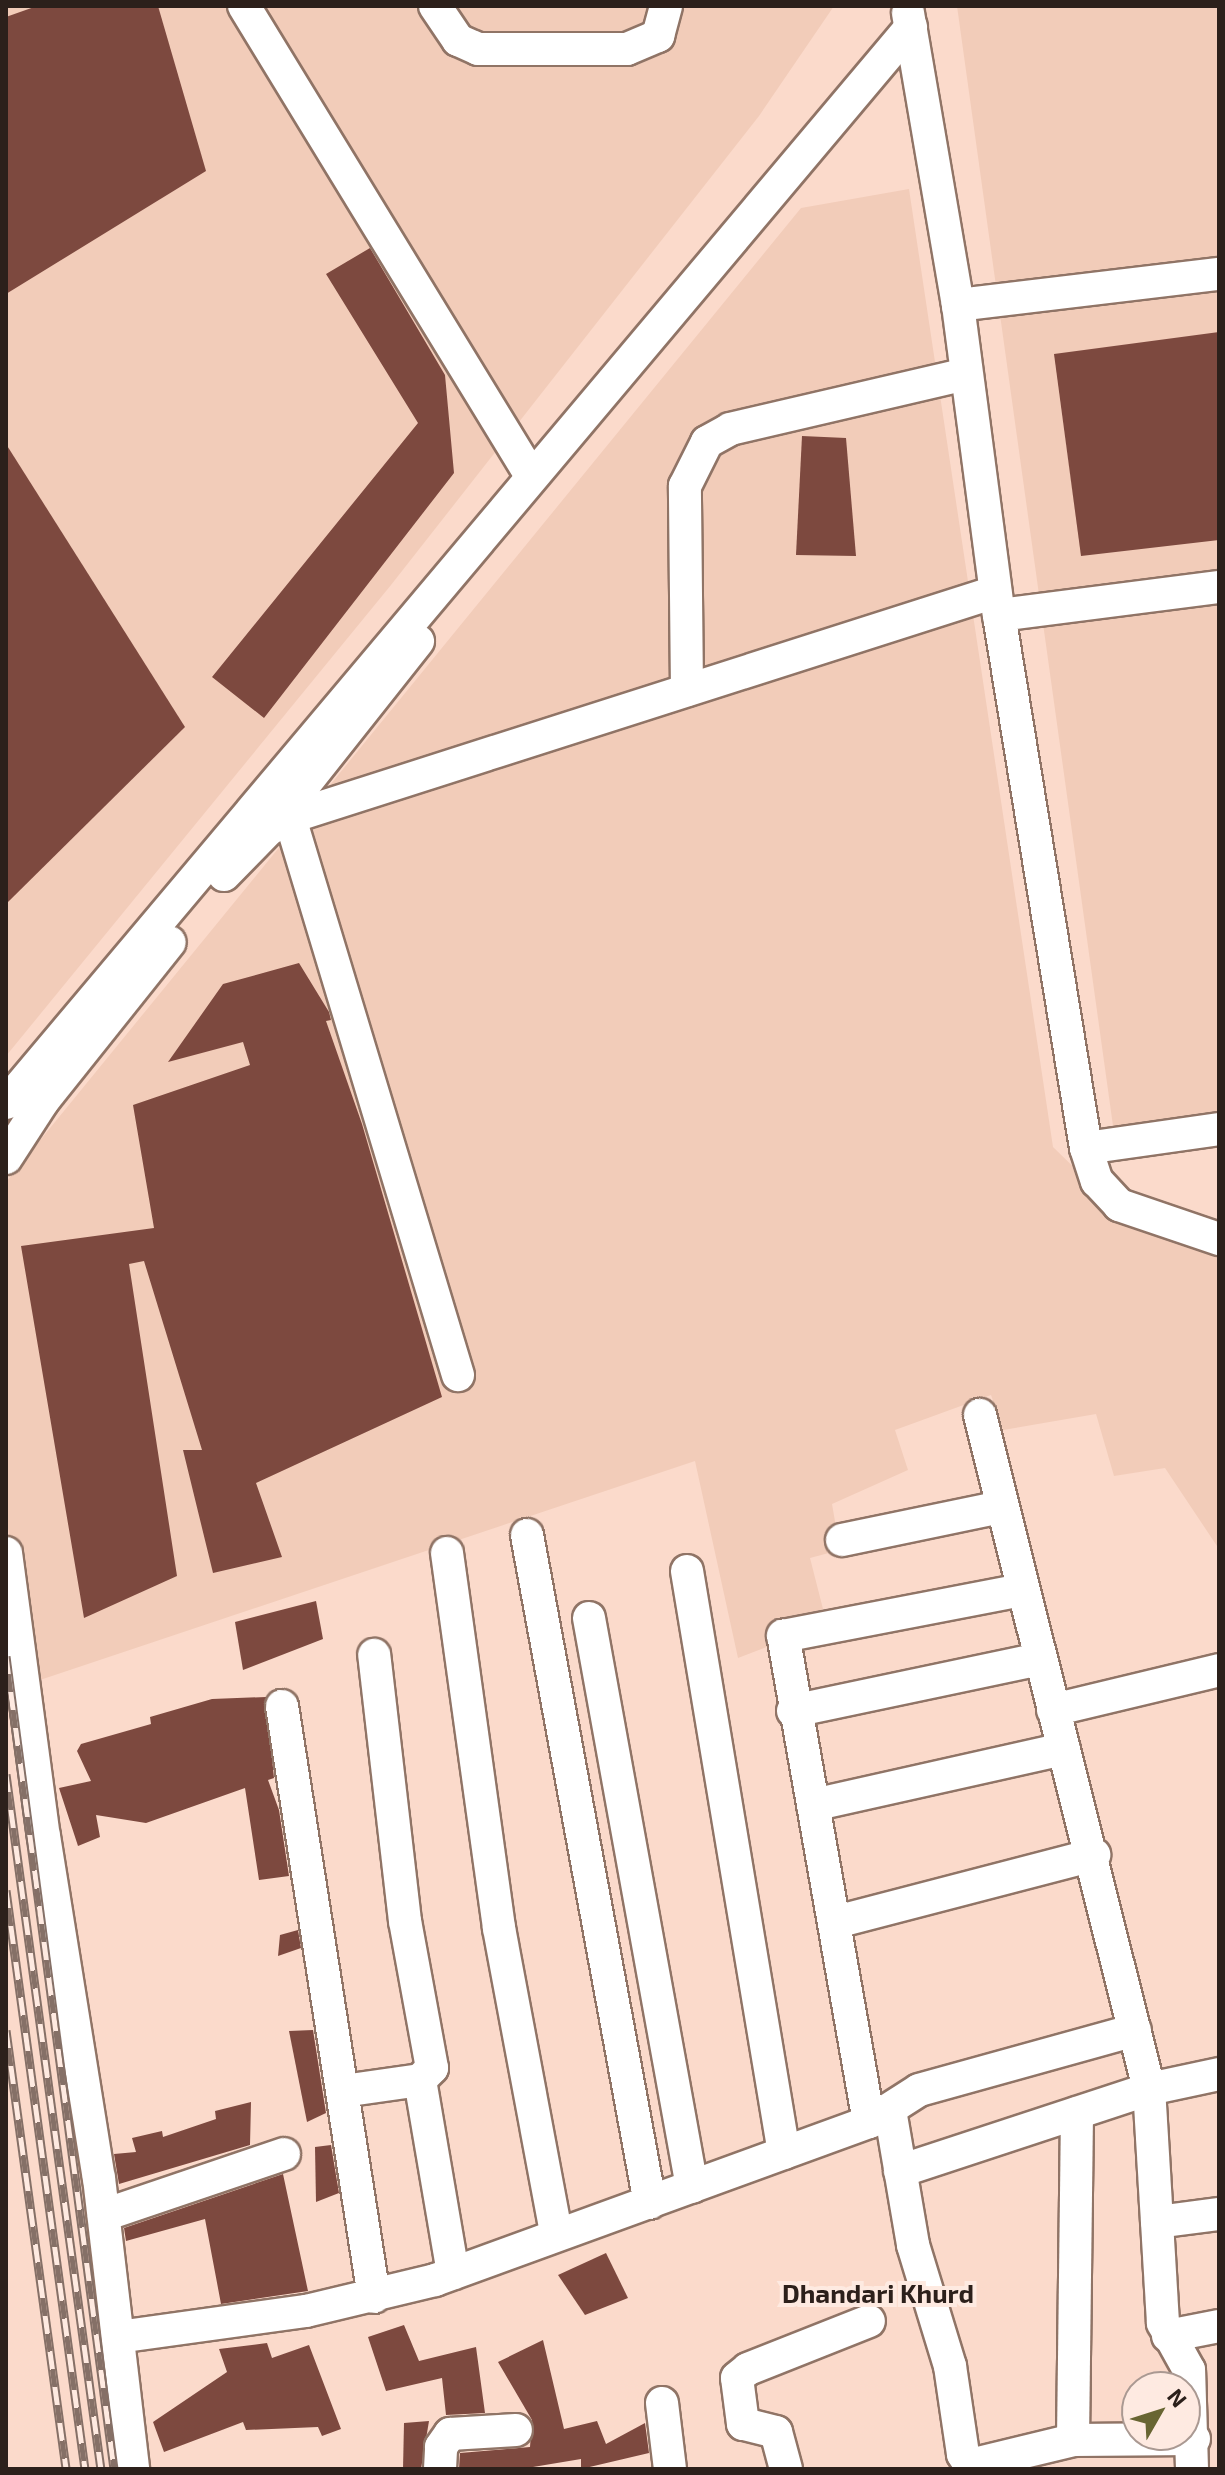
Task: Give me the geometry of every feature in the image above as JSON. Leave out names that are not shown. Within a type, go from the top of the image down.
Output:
[{"type":"street","points":[[244,6],[530,474]]},
{"type":"street","points":[[435,6],[458,40],[478,49],[612,49],[647,45],[658,36],[666,6]]},
{"type":"street","points":[[8,1105],[530,474],[832,116],[909,16]]},
{"type":"street","points":[[909,16],[958,305],[997,604],[1086,1148],[1097,1181],[1119,1205],[1219,1239]]},
{"type":"street","points":[[958,305],[1219,274]]},
{"type":"street","points":[[687,690],[685,486],[707,442],[730,429],[966,374]]},
{"type":"street","points":[[279,824],[687,690],[997,604],[1219,587]]},
{"type":"street","points":[[6,1158],[43,1101],[209,893],[279,824],[419,642],[410,619]]},
{"type":"street","points":[[279,824],[458,1375]]},
{"type":"street","points":[[1086,1148],[1219,1129]]},
{"type":"street","points":[[980,1415],[1039,1659],[1094,1855],[1149,2089],[1168,2336],[1184,2353],[1189,2370],[1193,2454],[1073,2440],[992,2465],[974,2465],[965,2459],[950,2366],[913,2245],[900,2171],[880,2116],[793,1711],[783,1640],[787,1632],[1022,1590]]},
{"type":"street","points":[[842,1540],[1002,1507]]},
{"type":"street","points":[[527,1535],[650,2203]]},
{"type":"street","points":[[6,1553],[104,2215],[133,2469]]},
{"type":"street","points":[[447,1553],[499,1928],[556,2234]]},
{"type":"street","points":[[687,1571],[784,2153]]},
{"type":"street","points":[[589,1618],[692,2187]]},
{"type":"street","points":[[343,2091],[420,2080],[428,2076],[432,2060],[405,1921],[374,1655]]},
{"type":"street","points":[[793,1711],[1039,1659]]},
{"type":"street","points":[[1053,1710],[1219,1670]]},
{"type":"street","points":[[282,1706],[374,2297]]},
{"type":"street","points":[[813,1805],[1064,1749]]},
{"type":"street","points":[[836,1922],[1094,1855]]},
{"type":"street","points":[[118,2337],[374,2297],[453,2273],[784,2153],[880,2116],[919,2090],[1135,2030]]},
{"type":"street","points":[[900,2171],[1149,2089],[1219,2074]]},
{"type":"street","points":[[420,2080],[453,2273]]},
{"type":"street","points":[[1073,2440],[1077,2113]]},
{"type":"street","points":[[104,2215],[284,2154]]},
{"type":"street","points":[[1157,2222],[1219,2214]]},
{"type":"street","points":[[786,2469],[776,2432],[743,2424],[737,2378],[748,2369],[869,2321]]},
{"type":"street","points":[[1168,2336],[1219,2326]]},
{"type":"street","points":[[662,2403],[670,2469]]},
{"type":"street","points":[[440,2469],[441,2447],[450,2434],[516,2430]]},
{"type":"shaded area","points":[[6,6],[834,6],[759,116],[391,585],[6,1056]]},
{"type":"shaded area","points":[[957,6],[1219,6],[1219,1118],[1114,1133]]},
{"type":"shaded area","points":[[909,189],[1053,1147],[1132,1224],[1219,1251],[1219,1549],[1165,1468],[1114,1476],[1096,1414],[1003,1430],[991,1395],[895,1430],[908,1470],[832,1504],[840,1550],[810,1558],[823,1609],[789,1621],[793,1637],[738,1658],[695,1461],[28,1684],[6,1512],[6,1182],[801,208]]},
{"type":"building","points":[[37,6],[158,6],[206,171],[6,294],[6,17]]},
{"type":"building","points":[[370,248],[445,375],[454,473],[264,718],[212,677],[418,423],[326,274]]},
{"type":"building","points":[[1219,332],[1219,540],[1081,556],[1054,354]]},
{"type":"building","points":[[802,436],[846,438],[856,556],[796,555]]},
{"type":"building","points":[[6,444],[185,727],[6,904]]},
{"type":"building","points":[[299,963],[329,1012],[331,1020],[326,1021],[362,1124],[442,1397],[256,1483],[282,1557],[213,1573],[183,1450],[202,1450],[144,1261],[129,1264],[177,1576],[84,1618],[21,1246],[154,1228],[133,1105],[250,1065],[243,1042],[168,1062],[223,984]]},
{"type":"building","points":[[316,1601],[323,1639],[243,1670],[235,1622]]},
{"type":"building","points":[[266,1697],[274,1778],[268,1780],[279,1810],[289,1876],[259,1880],[245,1788],[146,1823],[96,1815],[100,1837],[78,1846],[59,1788],[91,1781],[77,1751],[81,1744],[151,1724],[150,1717],[212,1699]]},
{"type":"building","points":[[298,1930],[301,1948],[278,1956],[280,1935]]},
{"type":"building","points":[[313,2030],[326,2113],[307,2122],[289,2031]]},
{"type":"building","points":[[251,2102],[250,2145],[119,2184],[114,2154],[136,2152],[132,2138],[162,2131],[163,2137],[216,2119],[215,2111]]},
{"type":"building","points":[[331,2145],[339,2193],[316,2202],[315,2147]]},
{"type":"building","points":[[283,2174],[308,2291],[221,2304],[205,2219],[126,2241],[124,2228]]},
{"type":"building","points":[[606,2253],[628,2298],[585,2315],[558,2275]]},
{"type":"building","points":[[404,2325],[419,2361],[476,2347],[485,2413],[446,2415],[442,2378],[386,2391],[368,2337]]},
{"type":"building","points":[[543,2340],[564,2429],[597,2421],[606,2444],[645,2423],[649,2453],[581,2469],[581,2459],[521,2469],[459,2469],[460,2453],[530,2447],[532,2420],[498,2362]]},
{"type":"building","points":[[267,2343],[272,2358],[309,2345],[341,2429],[322,2436],[318,2427],[246,2430],[243,2422],[164,2452],[153,2422],[227,2372],[219,2349]]},
{"type":"building","points":[[429,2421],[421,2469],[403,2469],[404,2423]]},
{"type":"railway","points":[[6,1656],[114,2469]]},
{"type":"railway","points":[[6,1774],[101,2469]]},
{"type":"railway","points":[[6,1890],[85,2469]]},
{"type":"railway","points":[[6,2030],[66,2469]]},
{"type":"district","name":"Dhandari Khurd","points":[[878,2293]]}]
